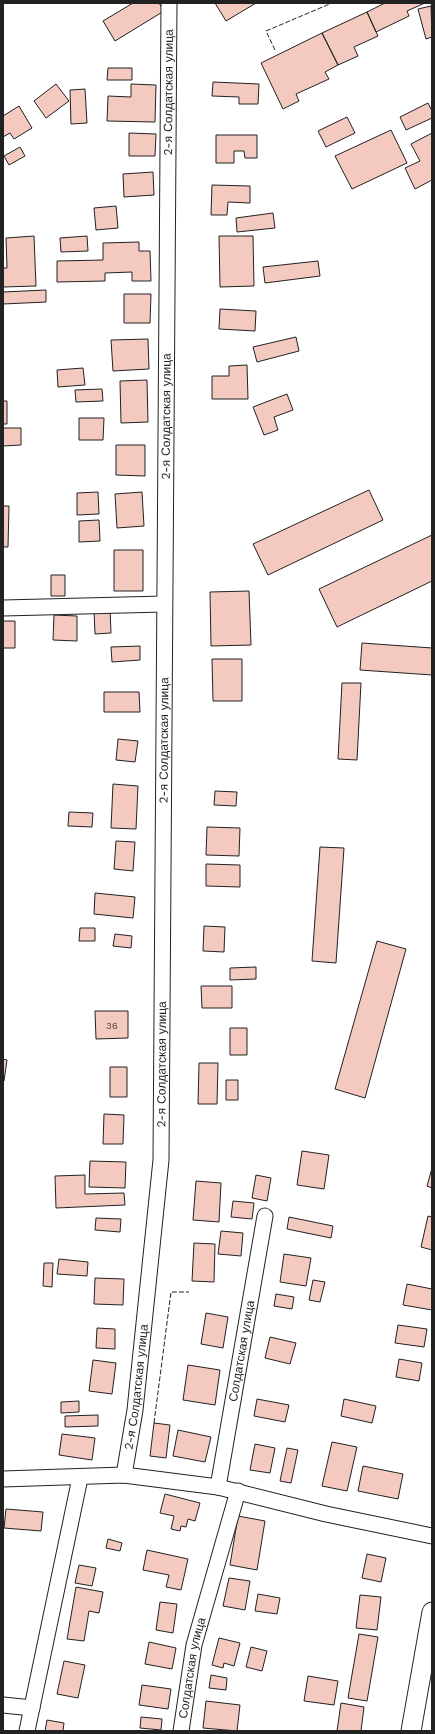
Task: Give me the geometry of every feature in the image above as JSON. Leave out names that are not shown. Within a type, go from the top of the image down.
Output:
[{"type":"street","name":"2-я Солдатская улица","points":[[124,1475],[135,1410],[161,1160],[169,3]]},
{"type":"street","points":[[3,608],[164,604]]},
{"type":"street","name":"Солдатская улица","points":[[218,1487],[265,1216]]},
{"type":"street","points":[[3,1479],[80,1478],[124,1475],[218,1487],[326,1514],[432,1536]]},
{"type":"street","points":[[27,1731],[80,1478]]},
{"type":"street","name":"Солдатская улица","points":[[181,1731],[194,1645],[238,1491]]},
{"type":"street","points":[[411,1731],[432,1612]]},
{"type":"street","points":[[3,1705],[32,1708]]},
{"type":"building","points":[[133,3],[159,3],[164,11],[115,41],[103,21]]},
{"type":"building","points":[[215,3],[256,3],[226,21]]},
{"type":"building","points":[[385,3],[425,3],[407,11],[409,16],[376,32],[367,12]]},
{"type":"building","points":[[431,6],[432,37],[426,39],[418,9]]},
{"type":"building","points":[[367,12],[378,36],[354,47],[358,56],[338,65],[322,33]]},
{"type":"building","points":[[322,33],[338,65],[325,72],[329,79],[296,94],[299,101],[283,109],[261,63]]},
{"type":"building","points":[[108,68],[132,68],[132,80],[107,80]]},
{"type":"building","points":[[213,82],[259,84],[258,104],[239,104],[239,97],[212,96]]},
{"type":"building","points":[[56,84],[69,101],[46,118],[34,101]]},
{"type":"building","points":[[131,84],[156,85],[155,122],[107,121],[108,96],[131,97]]},
{"type":"building","points":[[85,89],[87,123],[71,124],[70,90]]},
{"type":"building","points":[[428,103],[432,111],[432,118],[406,130],[400,117]]},
{"type":"building","points":[[19,106],[32,128],[14,139],[10,133],[3,137],[3,116]]},
{"type":"building","points":[[347,117],[355,133],[326,147],[318,131]]},
{"type":"building","points":[[391,130],[407,163],[352,189],[335,156]]},
{"type":"building","points":[[129,133],[156,134],[155,156],[129,156]]},
{"type":"building","points":[[432,133],[432,180],[415,189],[405,168],[420,161],[411,144]]},
{"type":"building","points":[[216,135],[257,135],[257,158],[245,158],[244,151],[234,151],[234,163],[216,163]]},
{"type":"building","points":[[20,147],[25,156],[9,165],[4,156]]},
{"type":"building","points":[[153,172],[154,195],[124,197],[123,174]]},
{"type":"building","points":[[212,185],[250,186],[250,203],[228,202],[227,215],[211,215]]},
{"type":"building","points":[[116,206],[118,228],[96,230],[94,208]]},
{"type":"building","points":[[273,213],[275,228],[237,232],[236,218]]},
{"type":"building","points":[[34,236],[36,286],[3,287],[3,268],[7,268],[6,238]]},
{"type":"building","points":[[87,236],[88,251],[61,252],[60,238]]},
{"type":"building","points":[[219,236],[253,236],[254,286],[220,287]]},
{"type":"building","points":[[139,242],[139,251],[150,251],[151,281],[132,281],[132,272],[105,273],[105,281],[57,282],[57,261],[103,260],[103,243]]},
{"type":"building","points":[[318,261],[320,276],[265,283],[263,267]]},
{"type":"building","points":[[46,290],[46,302],[3,304],[3,292]]},
{"type":"building","points":[[124,294],[151,294],[150,323],[124,323]]},
{"type":"building","points":[[220,309],[256,311],[255,331],[219,329]]},
{"type":"building","points":[[296,337],[299,351],[257,362],[253,347]]},
{"type":"building","points":[[148,339],[149,369],[113,371],[111,340]]},
{"type":"building","points":[[247,365],[248,399],[212,399],[212,376],[229,376],[229,366]]},
{"type":"building","points":[[83,368],[85,385],[58,387],[57,370]]},
{"type":"building","points":[[147,380],[148,422],[121,423],[120,381]]},
{"type":"building","points":[[102,389],[103,401],[76,402],[75,390]]},
{"type":"building","points":[[287,394],[293,410],[274,417],[278,430],[264,435],[253,407]]},
{"type":"building","points":[[3,401],[7,401],[7,424],[3,424]]},
{"type":"building","points":[[79,418],[104,418],[103,440],[79,440]]},
{"type":"building","points":[[3,428],[21,428],[21,445],[3,446]]},
{"type":"building","points":[[116,445],[145,445],[145,476],[116,475]]},
{"type":"building","points":[[369,490],[383,520],[268,575],[253,544]]},
{"type":"building","points":[[98,492],[99,514],[77,515],[77,493]]},
{"type":"building","points":[[142,492],[144,526],[117,528],[115,494]]},
{"type":"building","points":[[3,506],[9,506],[8,547],[3,547]]},
{"type":"building","points":[[99,520],[100,541],[79,542],[79,521]]},
{"type":"building","points":[[432,535],[432,581],[337,627],[319,589]]},
{"type":"building","points":[[114,550],[143,550],[143,591],[114,591]]},
{"type":"building","points":[[51,575],[65,575],[65,596],[51,596]]},
{"type":"building","points":[[249,591],[251,645],[211,646],[210,592]]},
{"type":"building","points":[[110,609],[111,633],[95,634],[94,610]]},
{"type":"building","points":[[54,615],[77,616],[77,641],[53,640]]},
{"type":"building","points":[[3,621],[15,621],[15,648],[3,648]]},
{"type":"building","points":[[362,643],[432,648],[432,675],[360,670]]},
{"type":"building","points":[[140,646],[140,660],[112,662],[111,647]]},
{"type":"building","points":[[212,659],[242,659],[242,701],[213,701]]},
{"type":"building","points":[[342,683],[361,683],[357,760],[338,759]]},
{"type":"building","points":[[104,692],[139,692],[140,712],[104,712]]},
{"type":"building","points":[[118,739],[138,741],[135,762],[116,760]]},
{"type":"building","points":[[113,784],[138,786],[136,829],[111,828]]},
{"type":"building","points":[[215,791],[237,792],[236,806],[214,805]]},
{"type":"building","points":[[69,812],[93,813],[92,827],[68,826]]},
{"type":"building","points":[[207,827],[240,828],[239,856],[206,855]]},
{"type":"building","points":[[116,841],[135,842],[133,871],[114,869]]},
{"type":"building","points":[[320,847],[344,848],[336,963],[312,961]]},
{"type":"building","points":[[206,864],[240,865],[240,887],[206,886]]},
{"type":"building","points":[[95,893],[135,897],[133,918],[94,914]]},
{"type":"building","points":[[204,926],[225,927],[224,952],[203,951]]},
{"type":"building","points":[[80,928],[95,928],[95,941],[79,941]]},
{"type":"building","points":[[115,934],[132,936],[131,948],[113,946]]},
{"type":"building","points":[[377,941],[406,949],[365,1098],[335,1089]]},
{"type":"building","points":[[256,967],[256,979],[230,980],[230,968]]},
{"type":"building","points":[[201,986],[232,986],[232,1008],[202,1008]]},
{"type":"building","points":[[95,1011],[128,1011],[128,1038],[96,1039]]},
{"type":"building","points":[[230,1028],[247,1028],[247,1055],[230,1055]]},
{"type":"building","points":[[3,1059],[7,1060],[4,1081],[3,1081]]},
{"type":"building","points":[[199,1063],[218,1063],[217,1104],[198,1104]]},
{"type":"building","points":[[110,1067],[127,1067],[127,1097],[110,1097]]},
{"type":"building","points":[[226,1080],[238,1080],[238,1100],[226,1100]]},
{"type":"building","points":[[104,1114],[124,1115],[123,1144],[103,1144]]},
{"type":"building","points":[[302,1151],[329,1155],[324,1189],[297,1185]]},
{"type":"building","points":[[90,1161],[126,1162],[125,1188],[89,1187]]},
{"type":"building","points":[[432,1168],[432,1188],[427,1186]]},
{"type":"building","points":[[85,1175],[85,1194],[124,1193],[125,1205],[56,1208],[55,1176]]},
{"type":"building","points":[[256,1175],[271,1178],[267,1201],[252,1198]]},
{"type":"building","points":[[196,1181],[221,1183],[219,1222],[193,1220]]},
{"type":"building","points":[[233,1201],[254,1203],[252,1219],[231,1217]]},
{"type":"building","points":[[428,1216],[432,1217],[432,1250],[421,1247]]},
{"type":"building","points":[[289,1217],[333,1226],[331,1238],[287,1229]]},
{"type":"building","points":[[96,1218],[121,1219],[120,1232],[95,1230]]},
{"type":"building","points":[[221,1231],[243,1233],[241,1256],[218,1254]]},
{"type":"building","points":[[194,1243],[215,1244],[214,1282],[192,1281]]},
{"type":"building","points":[[284,1254],[311,1258],[306,1286],[280,1282]]},
{"type":"building","points":[[59,1259],[88,1262],[87,1276],[57,1274]]},
{"type":"building","points":[[44,1263],[53,1263],[52,1287],[43,1286]]},
{"type":"building","points":[[95,1278],[124,1279],[123,1305],[94,1304]]},
{"type":"building","points":[[313,1280],[325,1282],[320,1302],[309,1300]]},
{"type":"building","points":[[407,1284],[432,1289],[432,1310],[403,1305]]},
{"type":"building","points":[[276,1294],[294,1297],[292,1309],[274,1306]]},
{"type":"building","points":[[206,1313],[228,1317],[223,1348],[201,1344]]},
{"type":"building","points":[[398,1325],[427,1329],[424,1347],[395,1343]]},
{"type":"building","points":[[97,1328],[115,1329],[115,1349],[96,1348]]},
{"type":"building","points":[[270,1337],[296,1343],[290,1364],[265,1358]]},
{"type":"building","points":[[399,1359],[422,1363],[419,1381],[396,1377]]},
{"type":"building","points":[[93,1360],[116,1363],[112,1394],[89,1391]]},
{"type":"building","points":[[188,1365],[220,1370],[215,1405],[183,1400]]},
{"type":"building","points":[[257,1399],[289,1405],[285,1422],[254,1416]]},
{"type":"building","points":[[344,1399],[376,1406],[372,1423],[341,1416]]},
{"type":"building","points":[[79,1401],[79,1412],[61,1413],[61,1402]]},
{"type":"building","points":[[98,1415],[98,1426],[65,1427],[65,1416]]},
{"type":"building","points":[[154,1423],[170,1425],[166,1458],[150,1456]]},
{"type":"building","points":[[178,1430],[211,1437],[205,1462],[173,1456]]},
{"type":"building","points":[[62,1434],[95,1438],[92,1460],[59,1455]]},
{"type":"building","points":[[332,1442],[357,1447],[347,1491],[322,1486]]},
{"type":"building","points":[[255,1444],[275,1448],[270,1473],[250,1470]]},
{"type":"building","points":[[287,1448],[298,1450],[291,1483],[280,1481]]},
{"type":"building","points":[[363,1466],[403,1474],[398,1499],[358,1491]]},
{"type":"building","points":[[165,1494],[200,1503],[195,1521],[188,1519],[186,1527],[181,1526],[180,1531],[171,1529],[174,1516],[160,1513]]},
{"type":"building","points":[[6,1509],[43,1512],[41,1531],[4,1528]]},
{"type":"building","points":[[238,1516],[265,1521],[257,1570],[230,1565]]},
{"type":"building","points":[[108,1539],[122,1543],[120,1551],[106,1548]]},
{"type":"building","points":[[147,1550],[188,1559],[181,1590],[166,1587],[169,1575],[143,1570]]},
{"type":"building","points":[[367,1554],[386,1558],[381,1582],[362,1578]]},
{"type":"building","points":[[79,1565],[96,1568],[92,1586],[75,1583]]},
{"type":"building","points":[[229,1578],[250,1581],[245,1610],[223,1606]]},
{"type":"building","points":[[76,1587],[103,1592],[99,1613],[89,1611],[84,1641],[67,1639]]},
{"type":"building","points":[[258,1594],[280,1598],[277,1614],[255,1611]]},
{"type":"building","points":[[360,1595],[381,1597],[377,1630],[356,1628]]},
{"type":"building","points":[[160,1602],[177,1604],[173,1633],[156,1630]]},
{"type":"building","points":[[359,1634],[378,1637],[367,1701],[348,1698]]},
{"type":"building","points":[[219,1638],[240,1643],[234,1666],[224,1663],[223,1668],[212,1665]]},
{"type":"building","points":[[149,1642],[176,1648],[172,1669],[145,1664]]},
{"type":"building","points":[[251,1647],[267,1651],[262,1671],[246,1667]]},
{"type":"building","points":[[64,1661],[85,1665],[78,1698],[57,1694]]},
{"type":"building","points":[[211,1675],[227,1678],[226,1690],[209,1688]]},
{"type":"building","points":[[308,1676],[338,1681],[334,1705],[304,1701]]},
{"type":"building","points":[[142,1685],[171,1689],[168,1709],[139,1705]]},
{"type":"building","points":[[206,1701],[240,1705],[237,1731],[203,1728]]},
{"type":"building","points":[[341,1703],[364,1707],[361,1731],[337,1731]]},
{"type":"building","points":[[141,1717],[162,1719],[161,1730],[140,1728]]},
{"type":"building","points":[[47,1720],[64,1723],[63,1731],[45,1731]]},
{"type":"fence","points":[[275,50],[266,31],[332,3]]},
{"type":"fence","points":[[154,1423],[171,1292],[189,1292]]}]
